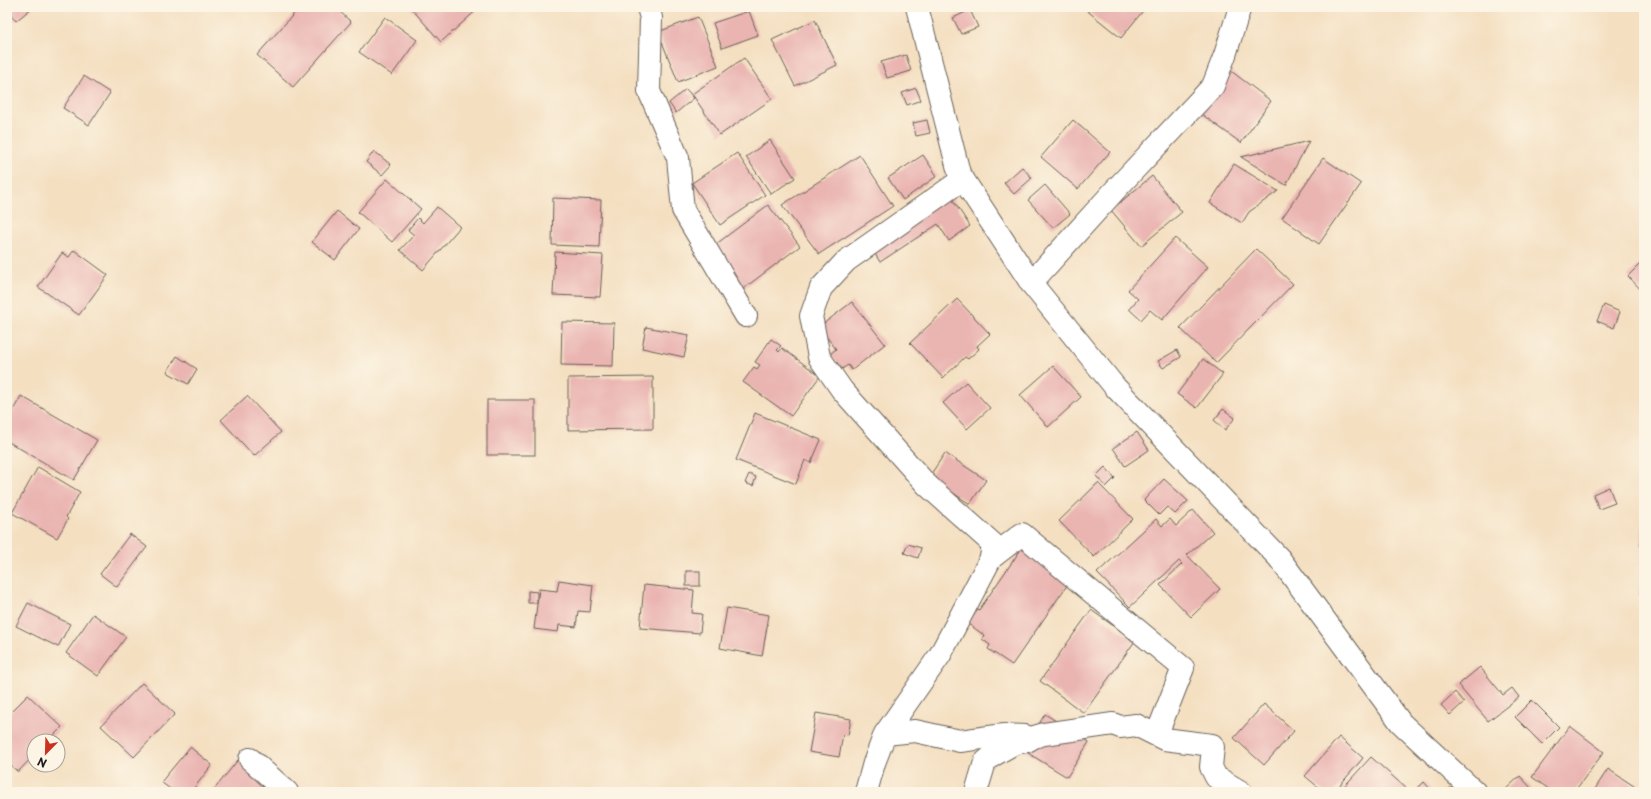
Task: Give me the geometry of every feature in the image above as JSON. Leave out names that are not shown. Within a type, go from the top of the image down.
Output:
[{"type":"street","points":[[648,7],[651,18],[649,91],[678,158],[683,210],[746,316]]},
{"type":"street","points":[[917,7],[959,173],[1031,283],[1115,387],[1279,558],[1401,723],[1475,792]]},
{"type":"street","points":[[1031,283],[1116,189],[1213,86],[1225,55],[1240,7]]},
{"type":"street","points":[[866,792],[874,763],[885,734],[940,655],[991,558],[993,544],[927,485],[842,390],[819,357],[811,316],[821,288],[846,261],[963,179]]},
{"type":"street","points":[[991,558],[1022,534],[1183,668],[1160,736]]},
{"type":"street","points":[[976,792],[986,762],[1015,743],[1027,741],[1044,734],[1113,724],[1120,727],[1136,725],[1160,736],[1209,744],[1213,747],[1211,767],[1216,777],[1241,792]]},
{"type":"street","points":[[885,734],[915,731],[960,741],[1004,735],[1034,737]]},
{"type":"street","points":[[250,759],[287,792]]},
{"type":"building","points":[[7,7],[33,7],[16,21],[7,11]]},
{"type":"building","points":[[300,7],[335,7],[351,22],[293,87],[257,55]]},
{"type":"building","points":[[410,7],[480,7],[441,42]]},
{"type":"building","points":[[1087,7],[1146,7],[1121,38],[1085,9]]},
{"type":"building","points":[[970,10],[978,27],[961,34],[953,18]]},
{"type":"building","points":[[749,11],[758,35],[722,48],[713,23]]},
{"type":"building","points":[[385,17],[417,40],[392,75],[359,52]]},
{"type":"building","points":[[698,17],[718,66],[678,82],[658,32]]},
{"type":"building","points":[[815,20],[837,65],[795,86],[772,40]]},
{"type":"building","points":[[906,55],[911,71],[887,78],[881,62]]},
{"type":"building","points":[[744,58],[772,99],[720,135],[692,94]]},
{"type":"building","points":[[1231,71],[1271,101],[1241,143],[1200,113]]},
{"type":"building","points":[[84,76],[110,93],[89,125],[63,108]]},
{"type":"building","points":[[916,88],[921,100],[907,105],[902,93]]},
{"type":"building","points":[[686,89],[694,98],[676,113],[669,103]]},
{"type":"building","points":[[927,120],[930,133],[916,136],[913,123]]},
{"type":"building","points":[[1073,120],[1110,152],[1078,189],[1041,157]]},
{"type":"building","points":[[770,140],[795,178],[771,194],[746,157]]},
{"type":"building","points":[[1309,141],[1286,185],[1241,157]]},
{"type":"building","points":[[374,151],[391,165],[382,175],[366,162]]},
{"type":"building","points":[[737,153],[765,195],[720,225],[692,183]]},
{"type":"building","points":[[860,155],[893,206],[819,254],[782,205]]},
{"type":"building","points":[[923,155],[937,176],[903,200],[888,178]]},
{"type":"building","points":[[1323,158],[1361,184],[1319,244],[1282,218]]},
{"type":"building","points":[[1234,164],[1278,191],[1249,212],[1242,223],[1210,203]]},
{"type":"building","points":[[1022,167],[1032,178],[1014,194],[1004,183]]},
{"type":"building","points":[[1152,176],[1182,212],[1141,246],[1111,210]]},
{"type":"building","points":[[387,179],[421,209],[392,242],[358,212]]},
{"type":"building","points":[[1045,185],[1070,214],[1053,228],[1028,200]]},
{"type":"building","points":[[948,193],[970,226],[949,241],[938,224],[880,262],[870,246]]},
{"type":"building","points":[[553,198],[601,200],[599,247],[552,245]]},
{"type":"building","points":[[768,205],[800,246],[743,289],[711,248]]},
{"type":"building","points":[[437,207],[460,227],[423,270],[400,250],[414,235],[408,230],[418,218],[423,223]]},
{"type":"building","points":[[337,211],[359,229],[335,260],[312,242]]},
{"type":"building","points":[[1175,238],[1208,267],[1162,320],[1150,310],[1141,320],[1129,309],[1138,299],[1128,290]]},
{"type":"building","points":[[1256,249],[1293,284],[1216,363],[1180,328]]},
{"type":"building","points":[[74,250],[108,275],[79,315],[38,287],[62,253],[69,257]]},
{"type":"building","points":[[555,252],[603,255],[600,297],[553,295]]},
{"type":"building","points":[[1644,260],[1644,293],[1628,276]]},
{"type":"building","points":[[957,299],[990,334],[977,346],[979,349],[968,359],[965,357],[943,378],[910,343]]},
{"type":"building","points":[[852,302],[885,344],[852,370],[848,365],[842,369],[830,354],[836,349],[819,327]]},
{"type":"building","points":[[1604,305],[1620,312],[1614,328],[1597,321]]},
{"type":"building","points":[[562,322],[614,323],[613,366],[561,365]]},
{"type":"building","points":[[646,327],[689,335],[684,357],[642,348]]},
{"type":"building","points":[[771,339],[781,346],[777,350],[779,352],[782,348],[820,376],[791,416],[743,382],[754,367],[757,369],[760,365],[755,362]]},
{"type":"building","points":[[1177,350],[1181,357],[1163,368],[1158,361]]},
{"type":"building","points":[[177,356],[197,369],[188,384],[167,372]]},
{"type":"building","points":[[1203,359],[1223,374],[1197,408],[1177,394]]},
{"type":"building","points":[[1053,366],[1081,397],[1048,427],[1020,395]]},
{"type":"building","points":[[653,377],[653,429],[568,430],[568,378]]},
{"type":"building","points":[[966,382],[990,408],[967,429],[943,403]]},
{"type":"building","points":[[21,396],[97,440],[74,480],[7,441],[7,421]]},
{"type":"building","points":[[247,396],[281,432],[254,456],[221,420]]},
{"type":"building","points":[[487,400],[535,400],[535,455],[487,455]]},
{"type":"building","points":[[1223,409],[1235,418],[1225,430],[1214,420]]},
{"type":"building","points":[[755,413],[821,440],[811,463],[805,460],[796,484],[736,460]]},
{"type":"building","points":[[1137,432],[1149,450],[1125,466],[1113,448]]},
{"type":"building","points":[[945,453],[986,480],[970,504],[953,493],[950,498],[929,477]]},
{"type":"building","points":[[38,467],[80,492],[66,517],[68,519],[57,538],[12,513]]},
{"type":"building","points":[[1105,467],[1115,478],[1106,487],[1096,476]]},
{"type":"building","points":[[749,474],[756,477],[753,486],[745,483]]},
{"type":"building","points":[[1164,479],[1188,501],[1175,514],[1167,507],[1159,515],[1144,500]]},
{"type":"building","points":[[1098,483],[1133,519],[1094,557],[1059,521]]},
{"type":"building","points":[[1609,487],[1615,503],[1599,509],[1593,494]]},
{"type":"building","points":[[1193,510],[1213,532],[1187,555],[1220,589],[1191,617],[1160,585],[1182,564],[1179,561],[1130,607],[1097,573],[1156,519],[1162,526],[1170,519],[1176,526]]},
{"type":"building","points":[[1643,518],[1644,546],[1641,546]]},
{"type":"building","points":[[130,534],[147,547],[117,587],[100,574]]},
{"type":"building","points":[[908,544],[921,548],[918,558],[904,553]]},
{"type":"building","points":[[1024,545],[1070,581],[1012,665],[988,649],[990,645],[982,639],[984,635],[964,621],[974,606],[979,610]]},
{"type":"building","points":[[1644,548],[1644,595],[1640,594]]},
{"type":"building","points":[[686,571],[700,571],[700,586],[686,586]]},
{"type":"building","points":[[559,580],[593,585],[590,612],[578,611],[576,627],[559,625],[558,632],[534,629],[539,589],[557,591]]},
{"type":"building","points":[[644,585],[694,590],[692,613],[702,614],[700,633],[640,628]]},
{"type":"building","points":[[528,591],[537,592],[537,603],[528,603]]},
{"type":"building","points":[[28,603],[70,624],[58,647],[16,626]]},
{"type":"building","points":[[727,608],[769,615],[762,656],[720,648]]},
{"type":"building","points":[[1091,610],[1135,641],[1084,713],[1040,681]]},
{"type":"building","points":[[93,614],[126,637],[98,676],[66,653]]},
{"type":"building","points":[[1480,667],[1503,695],[1512,688],[1519,697],[1488,721],[1458,685]]},
{"type":"building","points":[[142,683],[175,714],[134,757],[101,726]]},
{"type":"building","points":[[1455,692],[1464,702],[1450,715],[1441,705]]},
{"type":"building","points":[[28,695],[62,727],[56,733],[26,733],[26,764],[18,772],[7,762],[7,716]]},
{"type":"building","points":[[1532,700],[1559,727],[1542,744],[1515,717]]},
{"type":"building","points":[[1264,704],[1294,731],[1264,765],[1234,738]]},
{"type":"building","points":[[816,713],[851,719],[848,735],[843,734],[839,757],[809,752]]},
{"type":"building","points":[[1045,714],[1089,742],[1067,777],[1023,750]]},
{"type":"building","points":[[1570,726],[1604,752],[1574,792],[1553,792],[1532,777]]},
{"type":"building","points":[[1339,737],[1363,758],[1334,792],[1324,792],[1305,776]]},
{"type":"building","points":[[190,747],[212,765],[191,792],[174,792],[161,782]]},
{"type":"building","points":[[1371,757],[1407,789],[1404,792],[1339,792]]},
{"type":"building","points":[[238,760],[274,788],[271,792],[212,792]]},
{"type":"building","points":[[1608,769],[1643,792],[1593,792]]},
{"type":"building","points":[[1520,776],[1531,788],[1527,792],[1507,792],[1505,790]]},
{"type":"building","points":[[1424,782],[1432,791],[1414,792]]},
{"type":"building","points":[[1457,784],[1462,792],[1444,792]]}]
